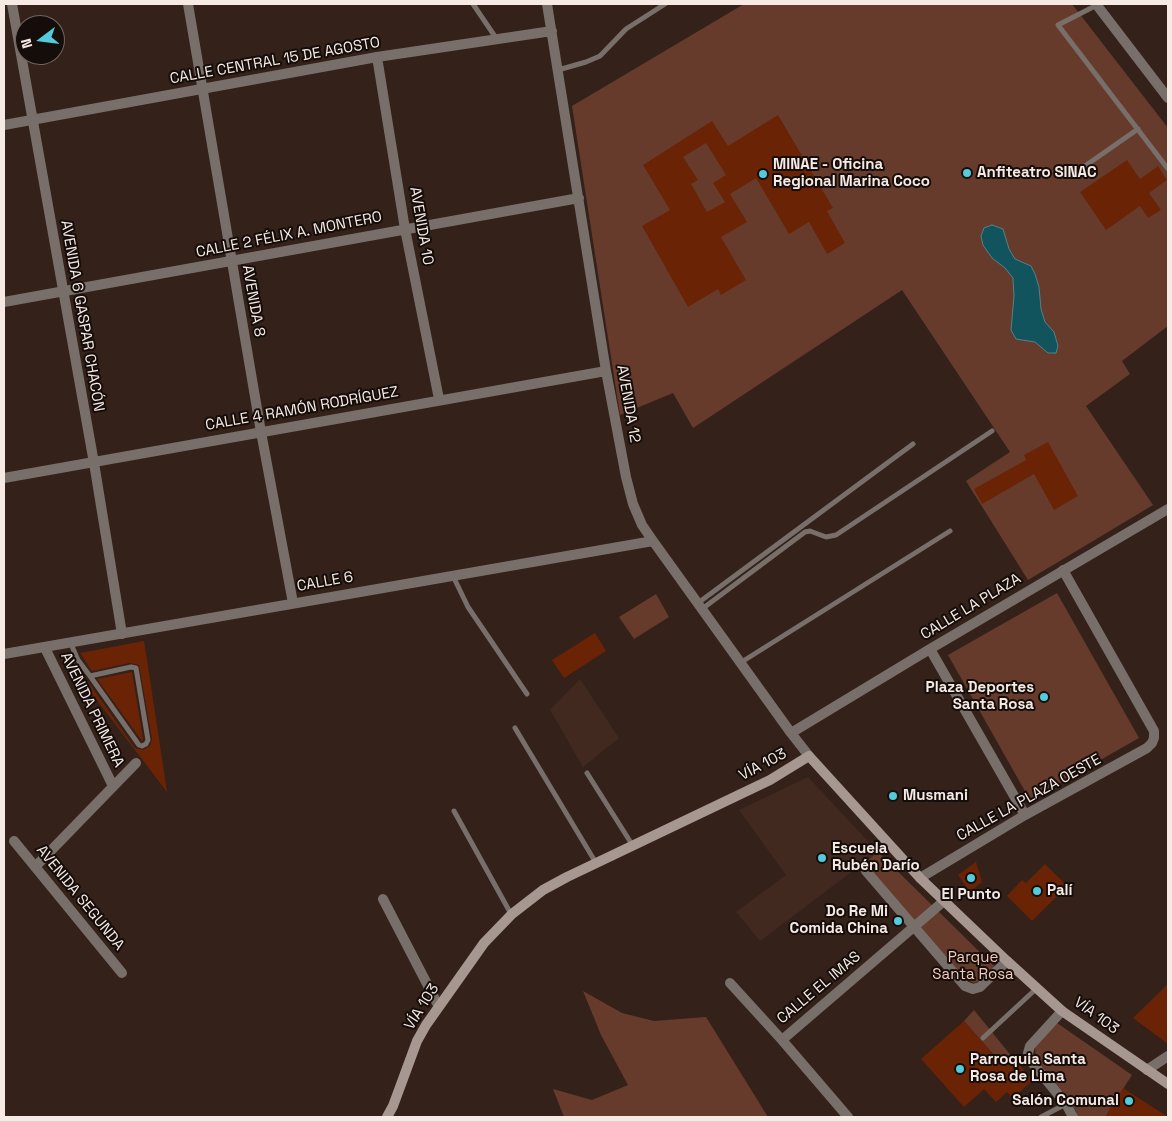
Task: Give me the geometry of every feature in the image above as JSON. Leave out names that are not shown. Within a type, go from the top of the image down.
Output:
[{"type":"main road","name":"VÍA 103","points":[[387,1117],[393,1106],[417,1041],[438,1005],[484,943],[512,914],[543,890],[770,780],[809,756],[920,878],[1007,961],[1062,1011],[1168,1084]]},
{"type":"street","name":"AVENIDA 6 GASPAR CHACÓN","points":[[12,4],[62,292],[94,462],[122,634]]},
{"type":"street","name":"AVENIDA 8","points":[[188,4],[231,262],[293,603]]},
{"type":"street","name":"AVENIDA 12","points":[[547,4],[606,370],[626,477],[633,504],[642,525],[653,542],[809,756]]},
{"type":"street","points":[[1097,4],[1168,98]]},
{"type":"street","name":"CALLE CENTRAL 15 DE AGOSTO","points":[[4,125],[377,57],[552,31]]},
{"type":"street","name":"AVENIDA 10","points":[[377,57],[405,229],[439,399]]},
{"type":"street","name":"CALLE 2 FÉLIX A. MONTERO","points":[[4,302],[579,198]]},
{"type":"street","name":"CALLE 4 RAMÓN RODRÍGUEZ","points":[[4,478],[606,370]]},
{"type":"street","name":"CALLE LA PLAZA","points":[[791,733],[1168,509]]},
{"type":"street","name":"CALLE 6","points":[[4,654],[71,644],[452,575],[653,542]]},
{"type":"street","name":"CALLE LA PLAZA OESTE","points":[[920,878],[1025,815],[1147,748],[1152,743],[1154,731],[1063,570]]},
{"type":"street","name":"AVENIDA PRIMERA","points":[[45,648],[113,786]]},
{"type":"street","points":[[930,649],[1025,815]]},
{"type":"street","points":[[35,867],[136,763]]},
{"type":"street","name":"AVENIDA SEGUNDA","points":[[14,841],[122,974]]},
{"type":"street","points":[[866,871],[965,986],[980,987],[1007,961]]},
{"type":"street","points":[[383,900],[438,1005]]},
{"type":"street","name":"CALLE EL IMAS","points":[[782,1040],[944,901]]},
{"type":"street","name":"CALLE EL IMAS","points":[[730,983],[848,1117]]},
{"type":"street","points":[[1062,1011],[1030,1046],[1028,1053],[1030,1060],[1066,1104],[1073,1117]]},
{"type":"street","points":[[1147,1070],[1168,1056]]},
{"type":"lane","points":[[473,4],[496,39]]},
{"type":"lane","points":[[558,70],[600,56],[626,29],[665,4]]},
{"type":"lane","points":[[1097,4],[1058,25],[1168,168]]},
{"type":"lane","points":[[1072,176],[1138,129]]},
{"type":"lane","points":[[700,607],[805,532],[810,531],[826,537],[836,535],[992,431]]},
{"type":"lane","points":[[700,607],[912,444]]},
{"type":"lane","points":[[740,663],[950,532]]},
{"type":"lane","points":[[452,575],[468,607],[527,694]]},
{"type":"lane","points":[[71,644],[78,660],[139,744],[142,746],[146,744],[148,740],[136,668],[131,667],[90,676]]},
{"type":"lane","points":[[515,728],[596,863]]},
{"type":"lane","points":[[587,772],[633,846]]},
{"type":"lane","points":[[454,811],[512,914]]},
{"type":"lane","points":[[983,1038],[1037,988]]},
{"type":"lane","points":[[1041,1117],[1066,1104]]},
{"type":"shaded area","points":[[580,679],[619,738],[583,767],[550,710]]},
{"type":"shaded area","name":"Escuela Rubén Darío","points":[[808,777],[878,852],[760,941],[736,912],[786,875],[739,810]]},
{"type":"green space","points":[[744,4],[1072,4],[1168,128],[1168,326],[1122,361],[1130,374],[1086,406],[1153,505],[1028,580],[966,481],[1010,452],[902,290],[693,428],[673,393],[620,415],[572,106]]},
{"type":"green space","name":"Plaza Deportes Santa Rosa","points":[[1057,593],[1139,738],[1030,800],[948,655]]},
{"type":"green space","points":[[656,594],[669,617],[634,639],[619,617]]},
{"type":"green space","name":"Parque Santa Rosa","points":[[878,852],[995,967],[980,981],[974,983],[964,979],[863,864]]},
{"type":"green space","points":[[583,991],[622,1013],[654,1021],[706,1017],[768,1117],[564,1117],[553,1089],[592,1100],[628,1085],[601,1035]]},
{"type":"green space","points":[[974,1010],[1013,1058],[994,1075],[993,1054],[964,1021]]},
{"type":"green space","points":[[1057,1023],[1132,1075],[1107,1114],[1111,1117],[1077,1117],[1076,1111],[1067,1097],[1036,1060],[1035,1047]]},
{"type":"water","points":[[992,225],[1003,229],[1009,249],[1015,259],[1031,266],[1035,274],[1045,322],[1054,332],[1058,346],[1056,353],[1048,353],[1035,342],[1016,339],[1011,330],[1014,296],[1013,278],[1005,268],[992,258],[983,245],[981,236],[984,228]]},
{"type":"building","points":[[778,115],[833,208],[827,211],[845,243],[827,254],[809,222],[789,234],[756,178],[730,194],[747,222],[721,237],[746,280],[721,295],[718,289],[688,307],[642,226],[670,210],[643,165],[712,121],[728,146]],"holes":[[[706,143],[726,175],[713,183],[725,202],[707,212],[691,184],[698,180],[683,157]]]},
{"type":"building","points":[[1127,160],[1140,179],[1158,166],[1167,180],[1149,193],[1161,210],[1148,218],[1140,206],[1106,230],[1080,192]]},
{"type":"building","points":[[1048,442],[1078,496],[1054,510],[1034,474],[982,504],[974,489],[1026,460],[1024,455]]},
{"type":"building","points":[[595,633],[606,651],[564,678],[552,660]]},
{"type":"building","points":[[144,641],[167,792],[64,657],[71,655],[135,748],[143,750],[150,746],[152,739],[139,665],[130,663],[92,671],[80,653]]},
{"type":"building","points":[[132,672],[143,739],[142,741],[97,679]]},
{"type":"building","name":"El Punto","points":[[976,862],[982,882],[970,892],[958,875]]},
{"type":"building","name":"Palí","points":[[1045,864],[1067,886],[1032,921],[1007,896],[1022,880],[1026,883]]},
{"type":"building","points":[[1168,984],[1168,1044],[1133,1018]]},
{"type":"building","name":"Parroquia Santa Rosa de Lima","points":[[964,1021],[1004,1066],[1013,1058],[1033,1080],[1013,1098],[1007,1092],[996,1102],[984,1089],[964,1107],[921,1059]]},
{"type":"building","name":"Salón Comunal","points":[[1123,1088],[1168,1117],[1105,1117]]},
{"type":"place","name":"Anfiteatro SINAC","points":[[967,173]]},
{"type":"place","name":"MINAE - Oficina Regional Marina Coco","points":[[763,174]]},
{"type":"place","name":"Plaza Deportes Santa Rosa","points":[[1044,697]]},
{"type":"place","name":"Musmani","points":[[893,796]]},
{"type":"place","name":"Escuela Rubén Darío","points":[[822,858]]},
{"type":"place","name":"El Punto","points":[[971,878]]},
{"type":"place","name":"Palí","points":[[1037,891]]},
{"type":"place","name":"Do Re Mi Comida China","points":[[898,921]]},
{"type":"place","name":"Parroquia Santa Rosa de Lima","points":[[960,1069]]},
{"type":"place","name":"Salón Comunal","points":[[1129,1101]]}]
